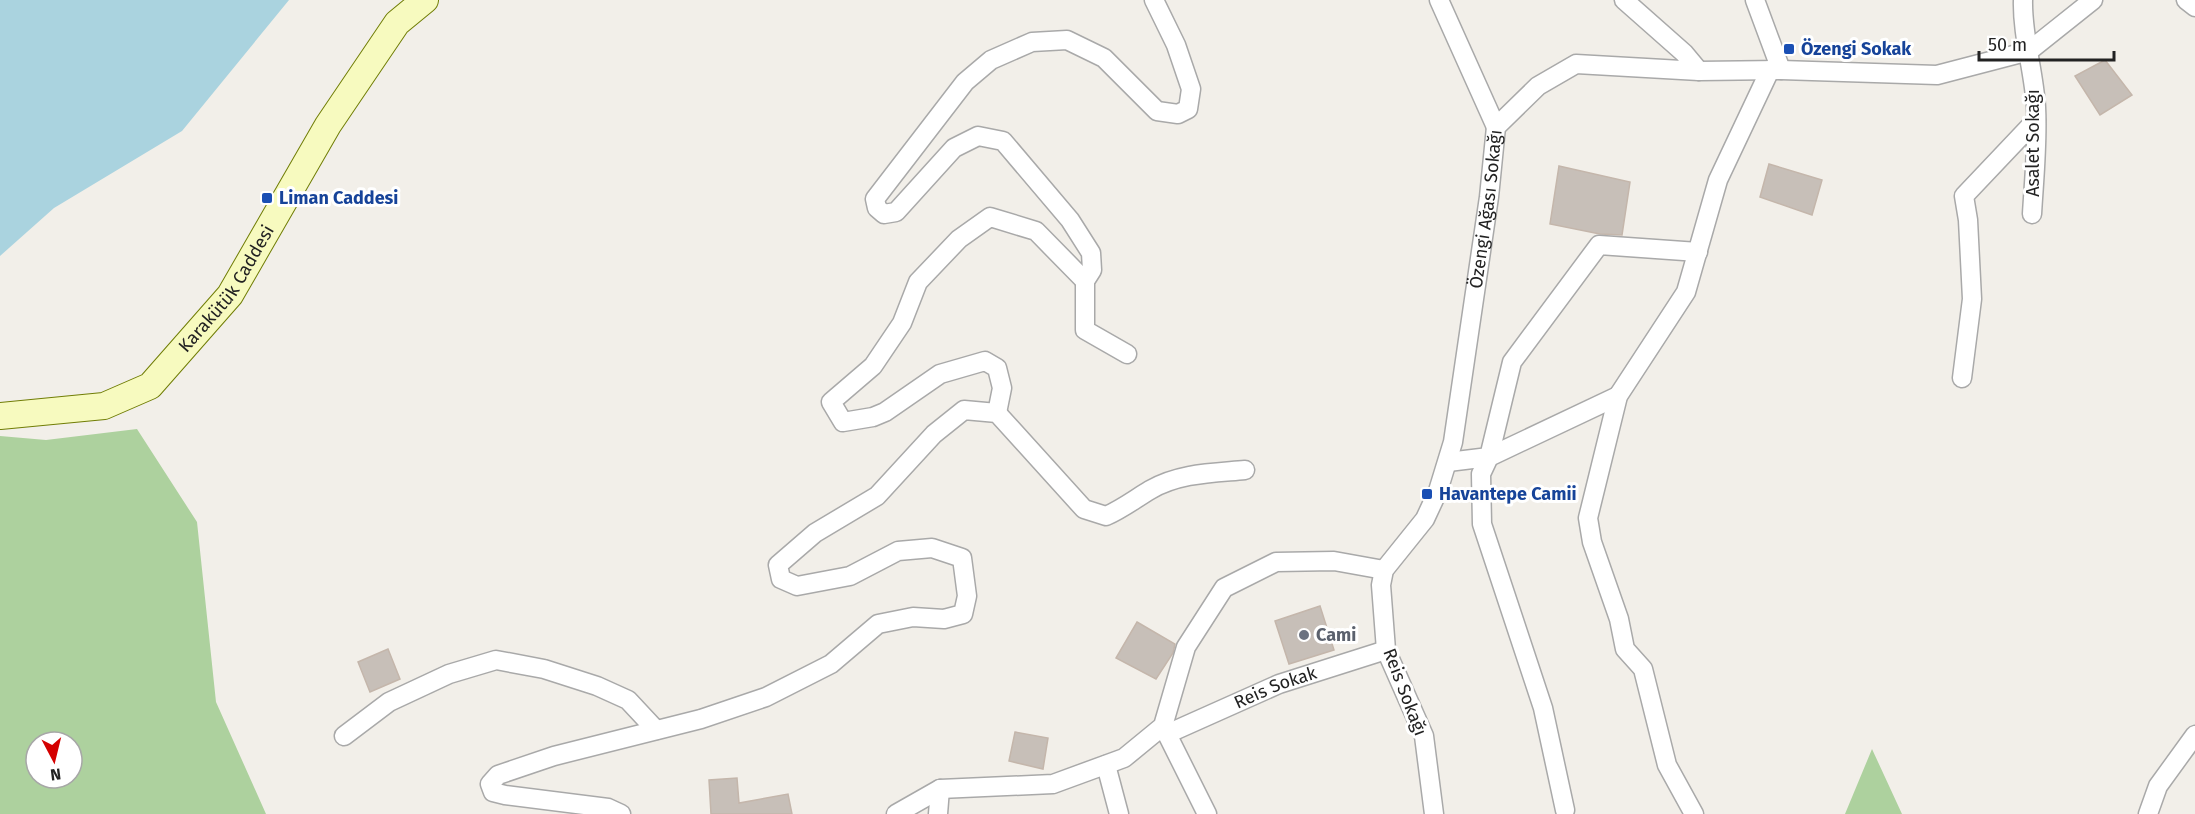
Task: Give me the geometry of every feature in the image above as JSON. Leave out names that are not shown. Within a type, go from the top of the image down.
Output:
[{"type":"main road","name":"Karakütük Caddesi","points":[[0,416],[104,406],[150,386],[230,295],[328,125],[397,23],[425,0]]},
{"type":"street","points":[[1127,354],[1085,330],[1085,281],[1092,270],[1091,253],[1070,220],[1003,141],[978,136],[954,147],[896,212],[884,214],[878,208],[875,199],[964,82],[991,60],[1032,42],[1067,40],[1104,58],[1157,111],[1178,114],[1188,109],[1191,89],[1176,45],[1154,0]]},
{"type":"street","points":[[1439,0],[1496,127]]},
{"type":"street","points":[[1624,0],[1638,10],[1700,71]]},
{"type":"street","points":[[1694,814],[1667,765],[1643,669],[1625,649],[1619,619],[1592,542],[1588,518],[1618,396],[1686,292],[1718,180],[1776,70],[1755,0]]},
{"type":"street","name":"Asalet Sokağı","points":[[2023,0],[2022,20],[2029,51],[2036,120],[2032,214]]},
{"type":"street","points":[[2029,51],[2093,0]]},
{"type":"street","points":[[2186,0],[2195,7]]},
{"type":"street","name":"Özengi Ağası Sokağı","points":[[1383,570],[1425,519],[1448,462],[1454,442],[1496,127],[1538,86],[1576,64],[1700,71],[1776,70],[1937,75],[2029,51]]},
{"type":"street","points":[[1962,378],[1972,299],[1968,220],[1964,196],[2036,120]]},
{"type":"street","points":[[997,413],[1002,388],[997,368],[985,361],[940,374],[885,412],[873,417],[843,422],[831,402],[873,366],[902,323],[918,282],[959,239],[990,217],[1036,231],[1085,281]]},
{"type":"street","points":[[1565,810],[1543,708],[1482,524],[1481,474],[1489,457],[1512,362],[1599,245],[1698,252]]},
{"type":"street","points":[[1448,462],[1489,457],[1618,396]]},
{"type":"street","points":[[621,814],[608,808],[505,795],[493,792],[490,784],[498,775],[555,756],[700,719],[766,697],[831,663],[879,624],[913,617],[944,618],[963,614],[967,596],[962,558],[932,548],[898,551],[850,576],[797,586],[781,579],[778,565],[815,533],[877,496],[934,434],[964,411],[997,413],[1084,508],[1106,516],[1124,508],[1151,489],[1188,475],[1245,470]]},
{"type":"street","points":[[1207,814],[1165,730],[1186,647],[1224,588],[1276,562],[1334,561],[1383,570]]},
{"type":"street","name":"Reis Sokağı","points":[[1383,570],[1381,585],[1386,650],[1424,736],[1434,814]]},
{"type":"street","name":"Reis Sokak","points":[[940,789],[1053,784],[1124,758],[1165,730],[1279,684],[1386,650]]},
{"type":"street","points":[[345,736],[389,702],[449,674],[496,660],[544,669],[597,686],[628,700],[656,730]]},
{"type":"street","points":[[2148,814],[2158,786],[2195,735]]},
{"type":"street","points":[[1106,765],[1119,814]]},
{"type":"street","points":[[896,814],[940,789]]},
{"type":"street","points":[[938,814],[940,789]]},
{"type":"green space","points":[[137,429],[197,522],[216,702],[266,814],[0,814],[0,436],[46,440]]},
{"type":"green space","points":[[1872,749],[1902,814],[1845,814]]},
{"type":"water","points":[[0,0],[289,0],[182,131],[54,208],[0,256]]},
{"type":"building","points":[[2105,60],[2132,95],[2100,115],[2075,76]]},
{"type":"building","points":[[1769,164],[1822,180],[1812,215],[1760,197]]},
{"type":"building","points":[[1559,166],[1630,182],[1622,235],[1600,234],[1550,224]]},
{"type":"building","name":"Cami","points":[[1320,606],[1334,650],[1289,664],[1275,621]]},
{"type":"building","points":[[1137,622],[1175,644],[1173,653],[1156,679],[1116,658]]},
{"type":"building","points":[[388,649],[400,679],[370,692],[358,662]]},
{"type":"building","points":[[1015,732],[1048,738],[1043,769],[1009,761]]},
{"type":"building","points":[[737,778],[739,803],[788,794],[792,814],[711,814],[709,780]]},
{"type":"place","name":"Özengi Sokak","points":[[1789,49]]},
{"type":"place","name":"Liman Caddesi","points":[[267,198]]},
{"type":"place","name":"Havantepe Camii","points":[[1427,494]]},
{"type":"place","name":"Cami","points":[[1304,635]]}]
